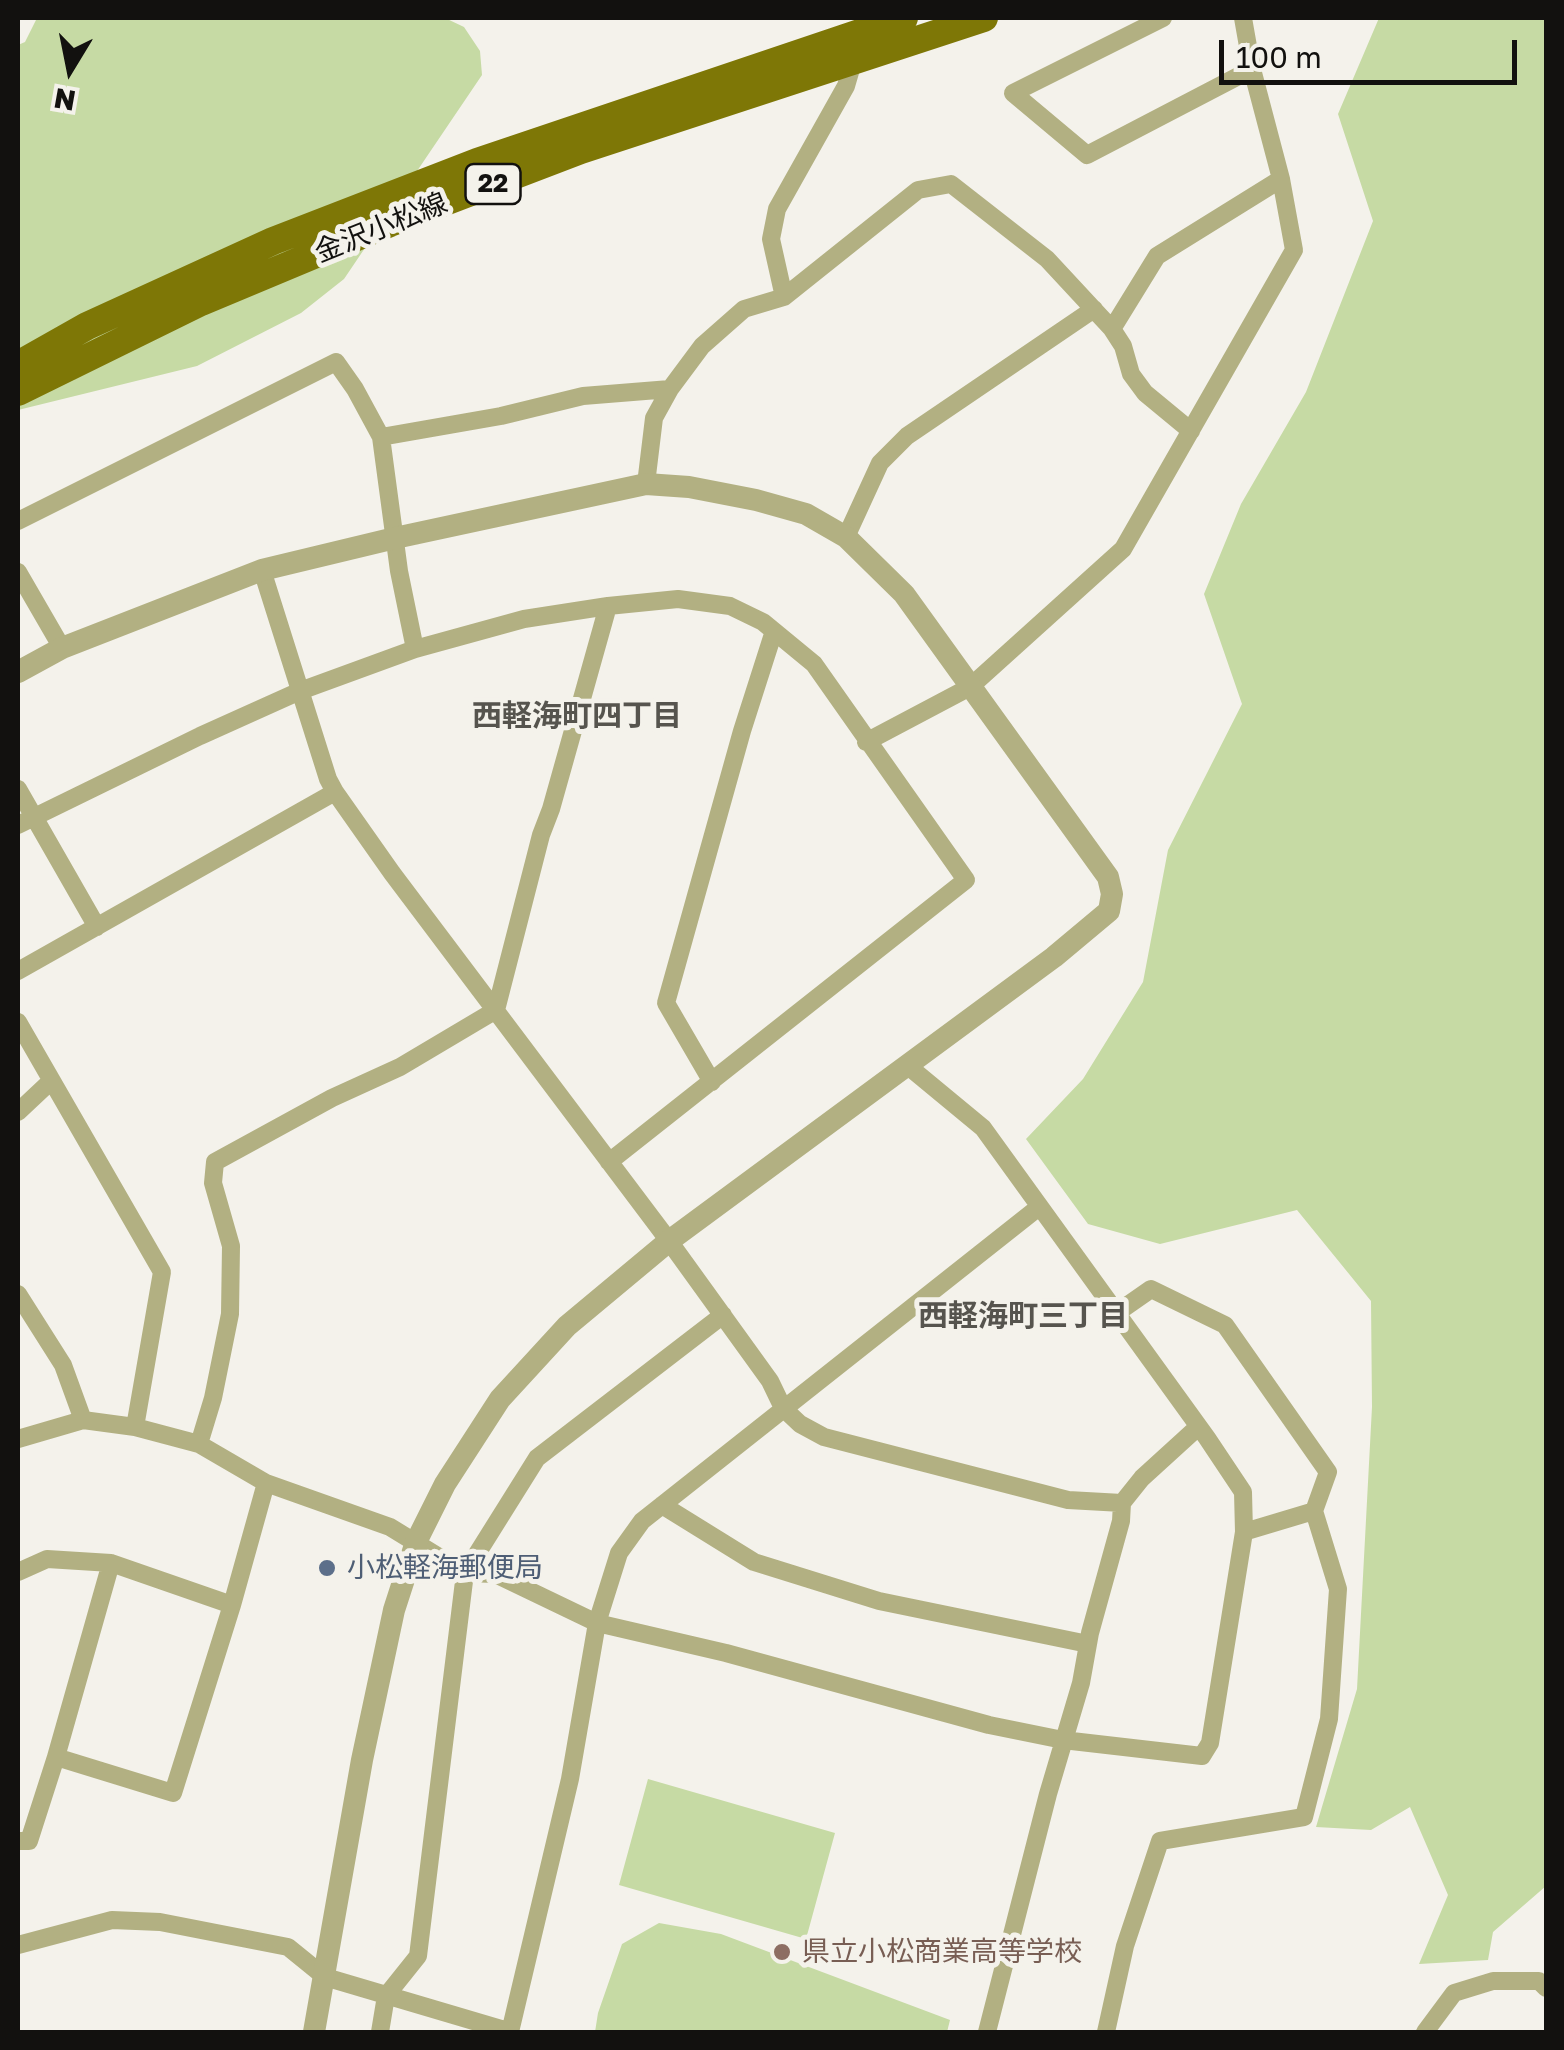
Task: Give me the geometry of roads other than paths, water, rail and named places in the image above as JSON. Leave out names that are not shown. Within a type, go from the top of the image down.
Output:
[{"type":"main road","name":"金沢小松線","points":[[18,365],[87,326],[273,241],[476,162],[904,18]]},
{"type":"main road","name":"金沢小松線","points":[[18,392],[201,302],[850,38],[984,18]]},
{"type":"street","points":[[1163,18],[1012,93],[1087,155],[1252,69]]},
{"type":"street","points":[[866,742],[970,687],[1122,550],[1294,250],[1244,18]]},
{"type":"street","points":[[784,296],[771,239],[777,209],[846,86],[850,38]]},
{"type":"street","points":[[1112,329],[1157,256],[1281,179]]},
{"type":"street","points":[[646,484],[654,418],[702,346],[744,309],[784,296],[918,190],[951,184],[1047,259],[1112,329],[1123,346],[1131,374],[1145,393],[1191,431]]},
{"type":"street","points":[[846,537],[880,463],[907,436],[1094,309]]},
{"type":"street","points":[[18,521],[336,362],[380,438],[415,649]]},
{"type":"street","points":[[380,438],[583,396],[670,389]]},
{"type":"street","points":[[18,672],[62,648],[262,570],[395,538],[646,484],[689,487],[756,500],[806,514],[846,537],[904,594],[1108,877],[1112,894],[1109,911],[1054,957],[669,1240],[567,1326],[500,1399],[453,1471],[416,1542],[394,1610],[362,1760],[314,2032]]},
{"type":"street","points":[[262,570],[335,792],[669,1240],[770,1381],[782,1408],[824,1438],[1068,1500],[1122,1503]]},
{"type":"street","points":[[18,572],[62,648]]},
{"type":"street","points":[[25,820],[300,691],[415,649],[524,619],[678,599],[730,606],[763,622],[814,664],[966,880],[609,1162]]},
{"type":"street","points":[[200,1444],[214,1398],[230,1314],[231,1246],[214,1183],[215,1162],[332,1098],[400,1067],[496,1010],[540,835],[608,606]]},
{"type":"street","points":[[712,1082],[666,1002],[774,632]]},
{"type":"street","points":[[18,789],[25,820],[97,927]]},
{"type":"street","points":[[18,971],[335,792]]},
{"type":"street","points":[[18,1022],[162,1272],[134,1427]]},
{"type":"street","points":[[18,1439],[83,1420],[134,1427],[200,1444],[266,1482],[390,1527],[464,1573],[495,1574],[597,1623],[726,1652],[988,1725],[1063,1740],[1202,1756],[1210,1743],[1244,1532],[1243,1492],[983,1128],[908,1066]]},
{"type":"street","points":[[18,1112],[50,1081]]},
{"type":"street","points":[[18,1945],[112,1920],[160,1922],[288,1947],[325,1976],[510,2032],[570,1779],[597,1623],[620,1553],[642,1521],[662,1504],[1038,1207]]},
{"type":"street","points":[[1106,2032],[1125,1946],[1160,1841],[1304,1818],[1329,1719],[1338,1589],[1314,1511],[1328,1472],[1224,1325],[1151,1289],[1118,1312]]},
{"type":"street","points":[[18,1294],[63,1366],[83,1420]]},
{"type":"street","points":[[380,2032],[386,1996],[418,1956],[464,1573],[537,1458],[722,1315]]},
{"type":"street","points":[[987,2032],[1081,1683],[1122,1503],[1142,1478],[1198,1427]]},
{"type":"street","points":[[56,1757],[173,1793],[266,1482]]},
{"type":"street","points":[[662,1504],[754,1562],[879,1601],[1088,1644]]},
{"type":"street","points":[[1244,1532],[1314,1511]]},
{"type":"street","points":[[18,1572],[48,1559],[111,1563],[232,1605]]},
{"type":"street","points":[[18,1841],[29,1840],[111,1563]]},
{"type":"street","points":[[1425,2032],[1454,1994],[1493,1981],[1539,1981],[1546,1988]]},
{"type":"place","name":"小松軽海郵便局","points":[[327,1568]]},
{"type":"place","name":"県立小松商業高等学校","points":[[782,1952]]},
{"type":"district","name":"西軽海町四丁目","points":[[577,716]]},
{"type":"district","name":"西軽海町三丁目","points":[[1023,1316]]}]
